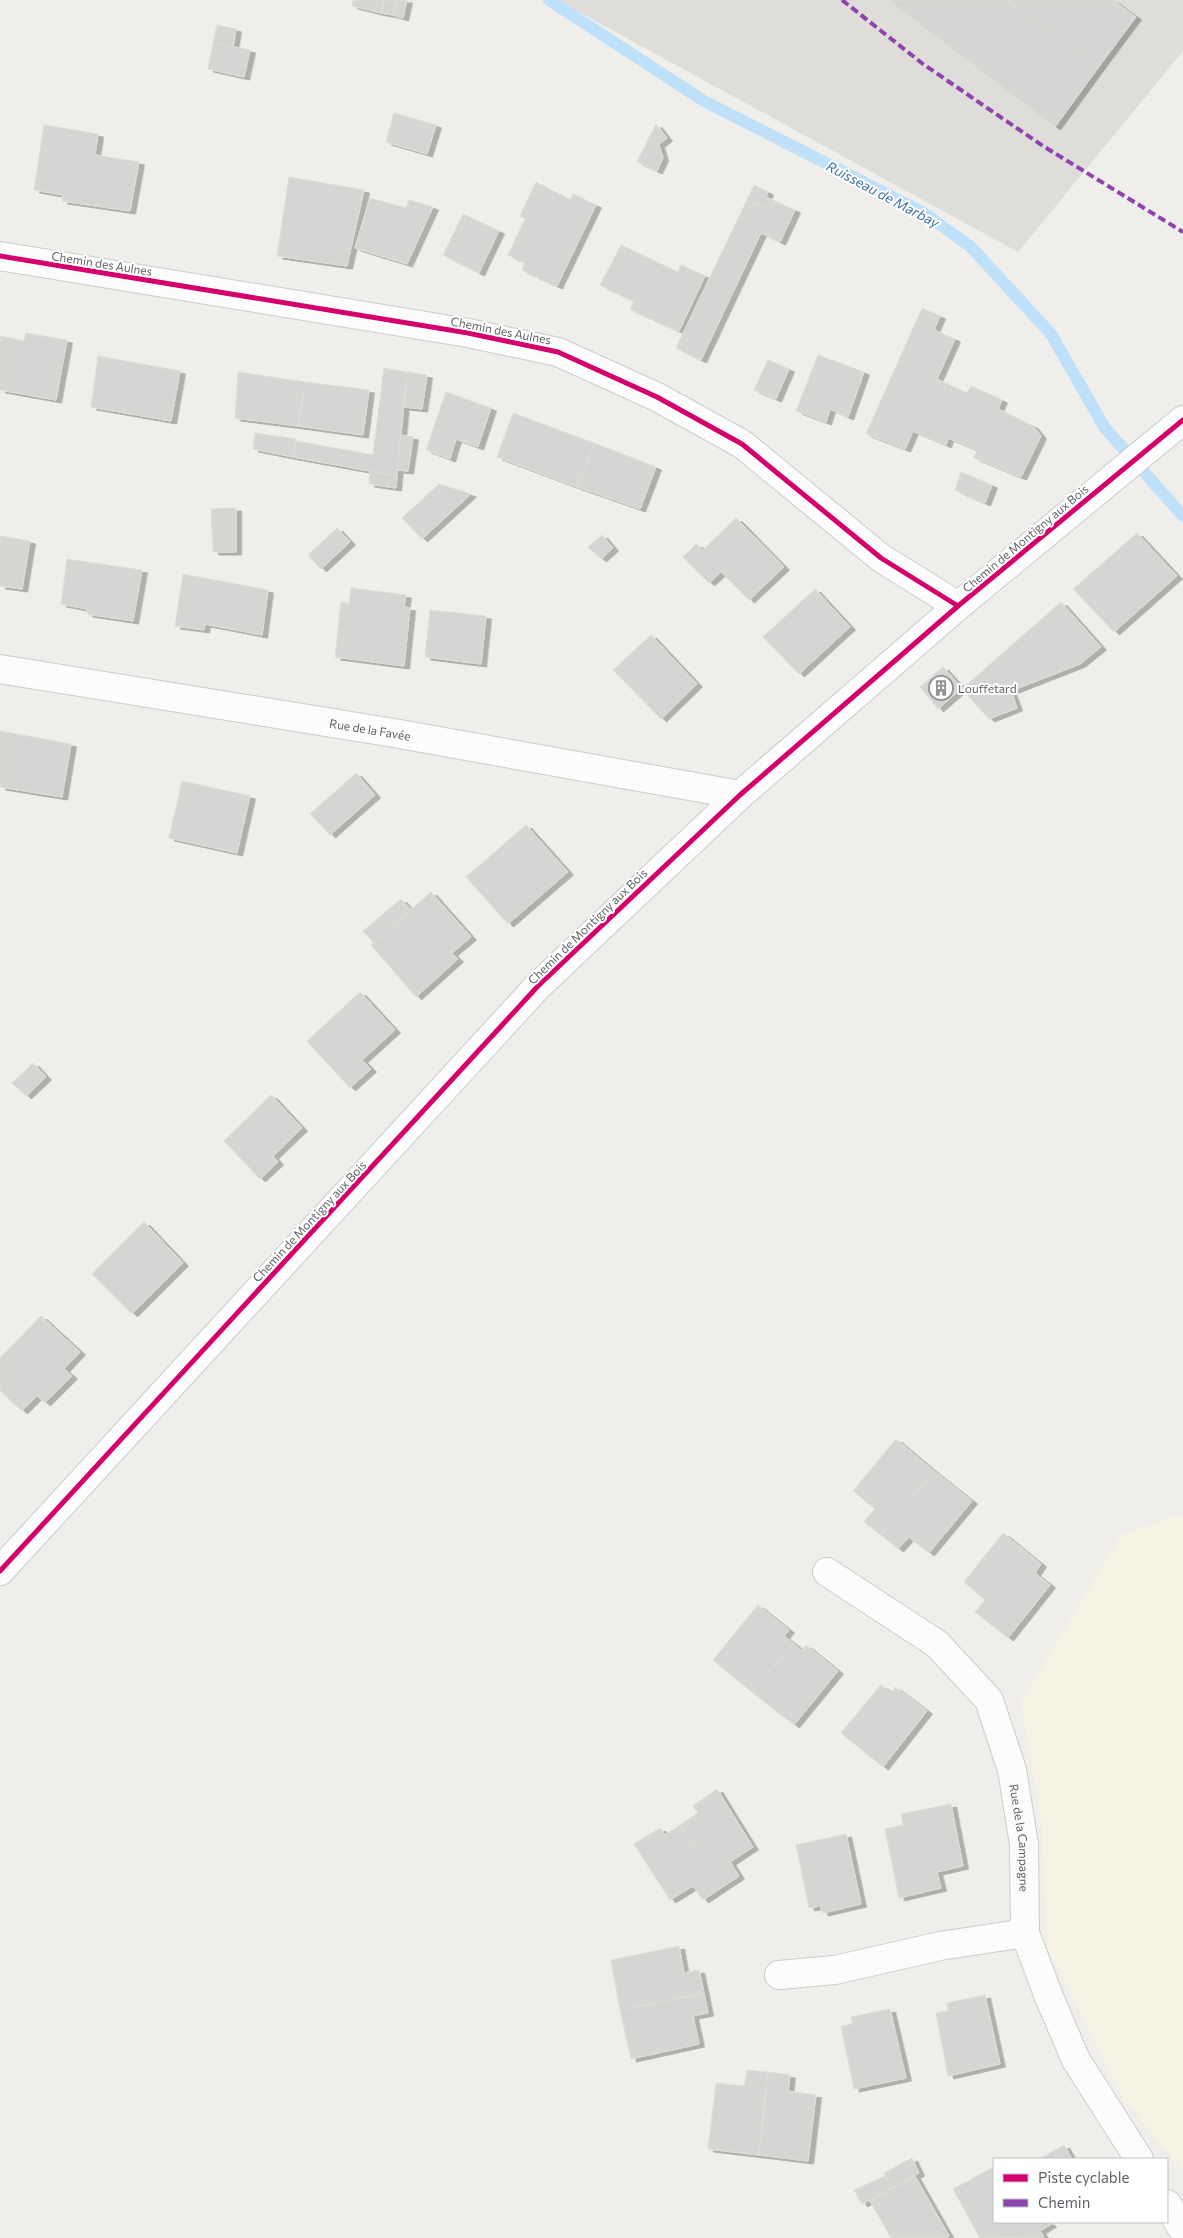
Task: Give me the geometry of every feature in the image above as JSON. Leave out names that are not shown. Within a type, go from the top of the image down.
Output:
[{"type":"street","name":"Chemin des Aulnes","points":[[0,256],[468,333],[558,352],[657,397],[742,444],[881,558],[958,606]]},
{"type":"street","name":"Chemin de Montigny aux Bois","points":[[0,1571],[538,986],[740,795],[958,606],[1183,420]]},
{"type":"street","name":"Rue de la Favée","points":[[0,668],[403,734],[740,795]]},
{"type":"street","name":"Rue de la Campagne","points":[[827,1572],[937,1644],[989,1700],[1012,1770],[1024,1844],[1026,1932],[1049,1997],[1076,2060],[1138,2158]]},
{"type":"street","points":[[779,1975],[836,1970],[940,1946],[1026,1932]]},
{"type":"street","points":[[1168,2206],[1183,2231],[1169,2238]]},
{"type":"shaded area","points":[[557,0],[1183,0],[1183,51],[1018,252]]},
{"type":"shaded area","points":[[1183,1513],[1183,2171],[1123,2099],[1048,1949],[1041,1820],[1021,1702],[1122,1534]]},
{"type":"building","points":[[353,0],[385,0],[381,13],[352,6]]},
{"type":"building","points":[[385,0],[396,0],[393,15],[381,13]]},
{"type":"building","points":[[396,0],[407,0],[403,18],[393,15]]},
{"type":"building","points":[[888,0],[1010,0],[1008,2],[1098,68],[1055,127]]},
{"type":"building","points":[[1010,0],[1113,0],[1136,17],[1098,68],[1008,2]]},
{"type":"building","points":[[217,25],[236,29],[233,47],[213,43]]},
{"type":"building","points":[[213,43],[250,50],[244,77],[208,69]]},
{"type":"building","points":[[394,113],[436,125],[427,154],[386,142]]},
{"type":"building","points":[[656,124],[667,138],[656,147],[649,138]]},
{"type":"building","points":[[44,125],[98,134],[95,155],[139,162],[130,211],[62,201],[63,195],[34,190]]},
{"type":"building","points":[[649,138],[656,147],[659,145],[663,158],[657,171],[637,162]]},
{"type":"building","points":[[289,177],[364,190],[347,266],[277,256]]},
{"type":"building","points":[[536,182],[570,200],[573,194],[596,205],[557,286],[522,270],[525,263],[508,255],[525,219],[520,216]]},
{"type":"building","points":[[754,185],[768,192],[766,197],[775,201],[770,210],[747,200]]},
{"type":"building","points":[[370,198],[406,208],[409,200],[433,207],[407,264],[355,248]]},
{"type":"building","points":[[747,200],[770,210],[775,201],[795,210],[780,242],[761,233],[701,360],[676,348]]},
{"type":"building","points":[[463,214],[499,231],[479,273],[443,255]]},
{"type":"building","points":[[621,245],[678,272],[681,265],[705,276],[679,331],[630,309],[634,301],[600,285]]},
{"type":"building","points":[[922,308],[940,316],[934,330],[955,339],[937,379],[967,393],[971,386],[1002,400],[998,409],[1033,426],[1041,436],[1021,477],[974,458],[977,450],[948,438],[946,445],[913,431],[905,449],[866,434]]},
{"type":"building","points":[[26,333],[67,340],[56,400],[0,390],[0,336],[24,341]]},
{"type":"building","points":[[818,355],[864,372],[848,417],[830,409],[826,422],[796,411]]},
{"type":"building","points":[[98,356],[180,371],[171,421],[91,407]]},
{"type":"building","points":[[768,360],[789,369],[776,399],[754,390]]},
{"type":"building","points":[[384,368],[407,372],[397,476],[293,457],[296,441],[373,455]]},
{"type":"building","points":[[238,372],[305,382],[298,426],[235,418]]},
{"type":"building","points":[[407,372],[427,375],[422,409],[404,407]]},
{"type":"building","points":[[305,382],[369,390],[363,435],[298,426]]},
{"type":"building","points":[[446,392],[491,408],[478,447],[456,439],[450,459],[426,450]]},
{"type":"building","points":[[513,413],[594,443],[577,487],[497,457]]},
{"type":"building","points":[[255,433],[296,439],[293,457],[253,449]]},
{"type":"building","points":[[401,435],[413,437],[408,471],[397,470]]},
{"type":"building","points":[[594,443],[656,467],[640,509],[577,487]]},
{"type":"building","points":[[370,471],[397,476],[396,488],[369,484]]},
{"type":"building","points":[[961,472],[992,485],[985,503],[955,490]]},
{"type":"building","points":[[439,484],[471,494],[422,539],[402,518]]},
{"type":"building","points":[[236,508],[236,552],[213,552],[211,509]]},
{"type":"building","points":[[736,518],[784,567],[749,600],[721,572],[709,583],[683,557],[696,544],[703,550]]},
{"type":"building","points":[[337,528],[350,542],[321,569],[308,555]]},
{"type":"building","points":[[1137,533],[1177,576],[1114,632],[1073,589]]},
{"type":"building","points":[[602,535],[613,548],[601,559],[588,547]]},
{"type":"building","points":[[0,536],[30,541],[22,589],[0,586]]},
{"type":"building","points":[[67,559],[142,570],[133,621],[87,614],[87,609],[61,604]]},
{"type":"building","points":[[183,574],[268,590],[262,635],[205,624],[204,630],[175,626]]},
{"type":"building","points":[[351,588],[406,595],[404,607],[410,608],[404,666],[335,657],[341,602],[349,604]]},
{"type":"building","points":[[815,589],[850,627],[799,674],[763,637]]},
{"type":"building","points":[[1061,602],[1101,647],[1080,664],[1011,691],[1017,708],[989,719],[962,689]]},
{"type":"building","points":[[430,610],[486,616],[481,664],[425,657]]},
{"type":"building","points":[[651,635],[697,684],[661,719],[613,670]]},
{"type":"building","name":"Louffetard","points":[[943,667],[962,688],[938,709],[920,687]]},
{"type":"building","points":[[0,731],[71,744],[62,797],[0,787]]},
{"type":"building","points":[[356,773],[375,795],[330,835],[310,814]]},
{"type":"building","points":[[182,781],[250,796],[237,853],[169,838]]},
{"type":"building","points":[[526,825],[568,872],[508,924],[466,877]]},
{"type":"building","points":[[431,892],[471,937],[452,953],[458,959],[416,997],[371,945]]},
{"type":"building","points":[[401,899],[411,910],[373,942],[363,931]]},
{"type":"building","points":[[360,992],[395,1030],[362,1060],[371,1069],[350,1088],[307,1041]]},
{"type":"building","points":[[33,1063],[46,1077],[26,1096],[12,1083]]},
{"type":"building","points":[[271,1095],[302,1128],[273,1156],[278,1162],[260,1179],[224,1141]]},
{"type":"building","points":[[144,1222],[183,1263],[132,1314],[92,1274]]},
{"type":"building","points":[[41,1316],[80,1352],[64,1369],[72,1376],[45,1403],[37,1396],[22,1411],[0,1391],[0,1358]]},
{"type":"building","points":[[896,1439],[934,1471],[881,1535],[864,1522],[875,1509],[853,1491]]},
{"type":"building","points":[[934,1471],[972,1501],[929,1553],[909,1537],[898,1549],[881,1535]]},
{"type":"building","points":[[1003,1533],[1041,1564],[1035,1573],[1050,1585],[1008,1638],[975,1612],[985,1600],[964,1582]]},
{"type":"building","points":[[758,1605],[789,1630],[784,1636],[793,1643],[753,1693],[713,1660]]},
{"type":"building","points":[[793,1643],[801,1650],[806,1645],[838,1671],[794,1725],[753,1693]]},
{"type":"building","points":[[881,1685],[891,1693],[895,1687],[927,1711],[883,1767],[841,1733]]},
{"type":"building","points":[[717,1789],[753,1847],[730,1862],[739,1876],[721,1888],[680,1825],[698,1813],[693,1806]]},
{"type":"building","points":[[951,1804],[963,1866],[937,1872],[941,1888],[899,1898],[885,1829],[903,1825],[901,1814]]},
{"type":"building","points":[[680,1825],[721,1888],[703,1900],[693,1886],[670,1900],[634,1844],[660,1828],[665,1835]]},
{"type":"building","points":[[846,1834],[861,1904],[823,1913],[820,1906],[809,1908],[796,1845]]},
{"type":"building","points":[[679,1946],[684,1973],[699,1970],[704,1993],[620,2010],[611,1960]]},
{"type":"building","points":[[704,1993],[708,2013],[693,2016],[699,2044],[631,2059],[620,2010]]},
{"type":"building","points":[[985,1995],[1000,2064],[948,2076],[936,2013],[948,2011],[947,2003]]},
{"type":"building","points":[[890,2009],[906,2078],[854,2089],[841,2026],[853,2024],[851,2017]]},
{"type":"building","points":[[747,2070],[768,2072],[759,2155],[708,2149],[716,2083],[744,2086]]},
{"type":"building","points":[[768,2072],[790,2075],[788,2091],[816,2095],[808,2161],[759,2155]]},
{"type":"building","points":[[1064,2145],[1071,2158],[1041,2158]]},
{"type":"building","points":[[912,2158],[919,2173],[892,2188],[884,2173]]},
{"type":"building","points":[[993,2168],[993,2223],[1051,2224],[1040,2231],[1044,2237],[980,2238],[953,2189]]},
{"type":"building","points":[[885,2176],[892,2188],[862,2204],[854,2190]]},
{"type":"building","points":[[915,2176],[949,2236],[946,2238],[891,2238],[870,2201]]},
{"type":"waterway","name":"Ruisseau de Marbay","points":[[549,0],[704,101],[924,213],[971,247],[1051,334],[1105,428],[1183,516]]},
{"type":"marked path","points":[[842,0],[923,64],[1043,146],[1183,232]]},
{"type":"cycle path","points":[[0,256],[468,333],[558,352],[657,397],[742,444],[881,558],[958,606]]},
{"type":"cycle path","points":[[0,1571],[538,986],[740,795],[958,606],[1183,420]]},
{"type":"place","name":"Louffetard","points":[[941,688]]}]
